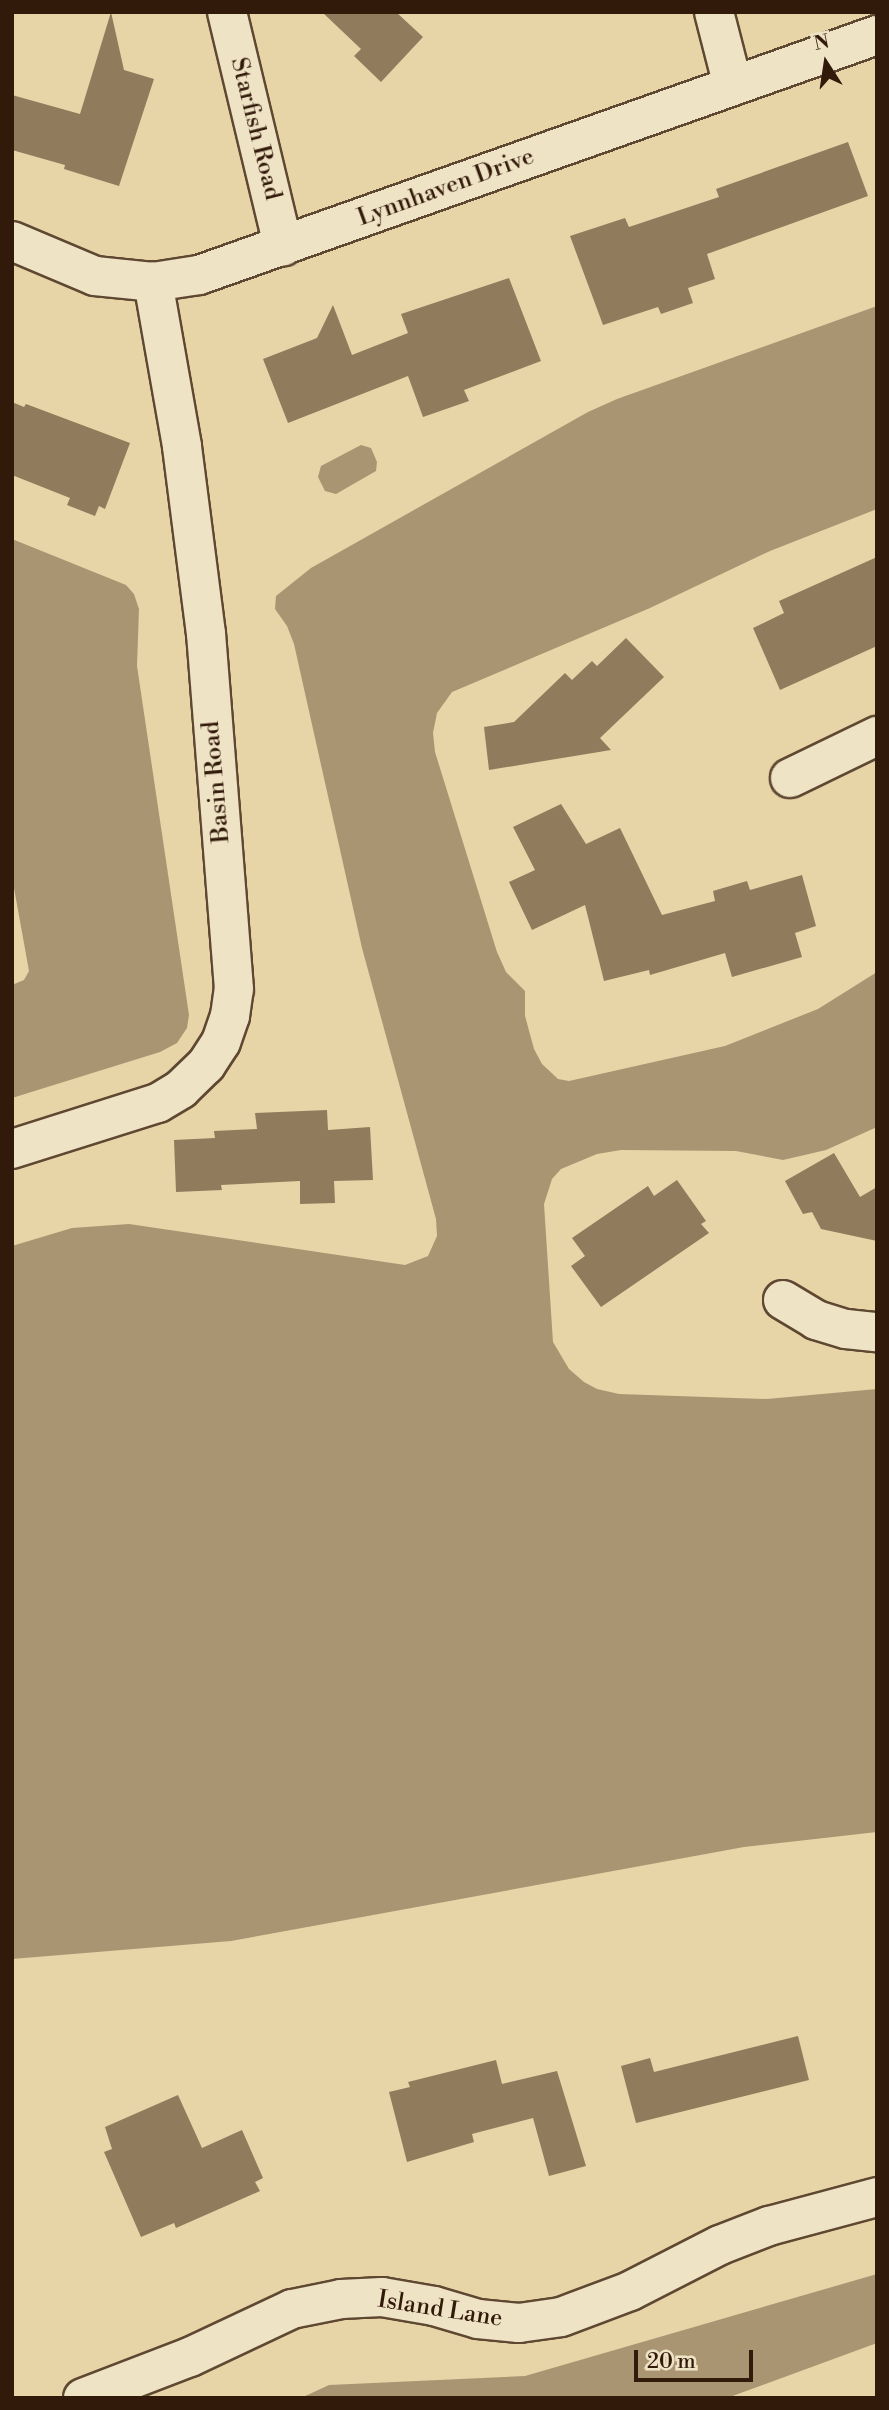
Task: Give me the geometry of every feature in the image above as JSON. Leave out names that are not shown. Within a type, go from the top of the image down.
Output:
[{"type":"street","name":"Starfish Road","points":[[227,12],[283,246]]},
{"type":"street","points":[[714,12],[733,86]]},
{"type":"street","name":"Lynnhaven Drive","points":[[12,241],[95,276],[153,282],[199,275],[877,35]]},
{"type":"street","name":"Basin Road","points":[[12,1149],[158,1103],[181,1089],[206,1065],[221,1042],[230,1016],[234,989],[206,634],[182,446],[153,282]]},
{"type":"street","points":[[790,778],[877,736]]},
{"type":"street","points":[[783,1300],[816,1320],[846,1329],[877,1332]]},
{"type":"street","name":"Island Lane","points":[[83,2398],[190,2357],[292,2309],[341,2299],[383,2297],[434,2306],[478,2319],[519,2323],[561,2317],[630,2291],[720,2245],[769,2226],[877,2197]]},
{"type":"shaded area","points":[[877,306],[877,509],[770,551],[650,608],[452,692],[437,713],[433,733],[435,752],[497,952],[506,972],[525,991],[525,1016],[534,1049],[542,1064],[558,1079],[569,1081],[725,1046],[818,1009],[877,972],[877,1127],[826,1150],[783,1160],[736,1151],[621,1150],[597,1154],[561,1169],[552,1179],[544,1204],[553,1342],[569,1369],[584,1382],[597,1389],[619,1394],[767,1399],[877,1389],[877,1832],[744,1847],[231,1941],[12,1959],[12,1246],[72,1228],[129,1224],[405,1265],[428,1256],[437,1236],[436,1219],[362,948],[294,644],[287,626],[275,609],[276,596],[311,568],[588,412],[617,399]]},
{"type":"shaded area","points":[[361,445],[371,448],[377,462],[376,471],[336,494],[325,491],[318,477],[321,466]]},
{"type":"shaded area","points":[[12,539],[126,585],[134,594],[139,609],[137,666],[189,1015],[187,1028],[177,1043],[160,1052],[12,1098],[12,985],[24,980],[29,971],[12,877]]},
{"type":"shaded area","points":[[877,2274],[877,2343],[727,2398],[301,2398],[329,2385],[525,2376]]},
{"type":"building","points":[[111,12],[124,70],[154,79],[119,186],[64,169],[65,165],[12,150],[12,95],[80,114]]},
{"type":"building","points":[[322,12],[396,12],[423,37],[381,82],[354,56],[361,49]]},
{"type":"building","points":[[848,142],[868,196],[707,254],[715,279],[688,288],[693,303],[661,314],[658,307],[603,325],[570,236],[625,218],[629,227],[719,197],[716,189]]},
{"type":"building","points":[[509,278],[541,361],[464,390],[469,401],[423,417],[408,376],[288,423],[263,359],[317,338],[333,305],[352,355],[408,333],[401,314]]},
{"type":"building","points":[[12,402],[24,407],[26,404],[130,443],[105,509],[99,506],[95,516],[67,505],[70,498],[12,475]]},
{"type":"building","points":[[877,557],[877,646],[780,690],[753,628],[784,613],[779,601]]},
{"type":"building","points":[[626,638],[664,677],[600,738],[611,750],[489,770],[484,727],[514,722],[565,673],[572,680],[592,661],[597,666]]},
{"type":"building","points":[[561,804],[586,844],[620,828],[662,915],[715,901],[713,891],[747,881],[750,890],[802,875],[816,926],[795,933],[802,957],[732,977],[725,953],[650,975],[649,970],[604,981],[585,905],[532,930],[509,882],[535,870],[513,827]]},
{"type":"building","points":[[327,1110],[328,1130],[370,1127],[373,1180],[334,1181],[335,1203],[300,1204],[300,1181],[221,1185],[222,1190],[176,1192],[174,1140],[215,1138],[214,1131],[257,1129],[255,1113]]},
{"type":"building","points":[[834,1153],[860,1197],[877,1187],[877,1241],[821,1229],[812,1212],[803,1214],[785,1181]]},
{"type":"building","points":[[677,1180],[706,1221],[701,1224],[709,1233],[601,1307],[571,1266],[585,1256],[572,1238],[648,1186],[654,1196]]},
{"type":"building","points":[[798,2036],[809,2080],[636,2123],[621,2066],[650,2058],[654,2072]]},
{"type":"building","points":[[496,2060],[502,2084],[557,2071],[586,2166],[549,2176],[533,2118],[472,2134],[474,2142],[407,2162],[389,2092],[410,2087],[408,2082]]},
{"type":"building","points":[[178,2095],[202,2148],[242,2130],[263,2178],[255,2182],[260,2191],[176,2228],[174,2223],[141,2237],[104,2152],[112,2149],[105,2127]]}]
